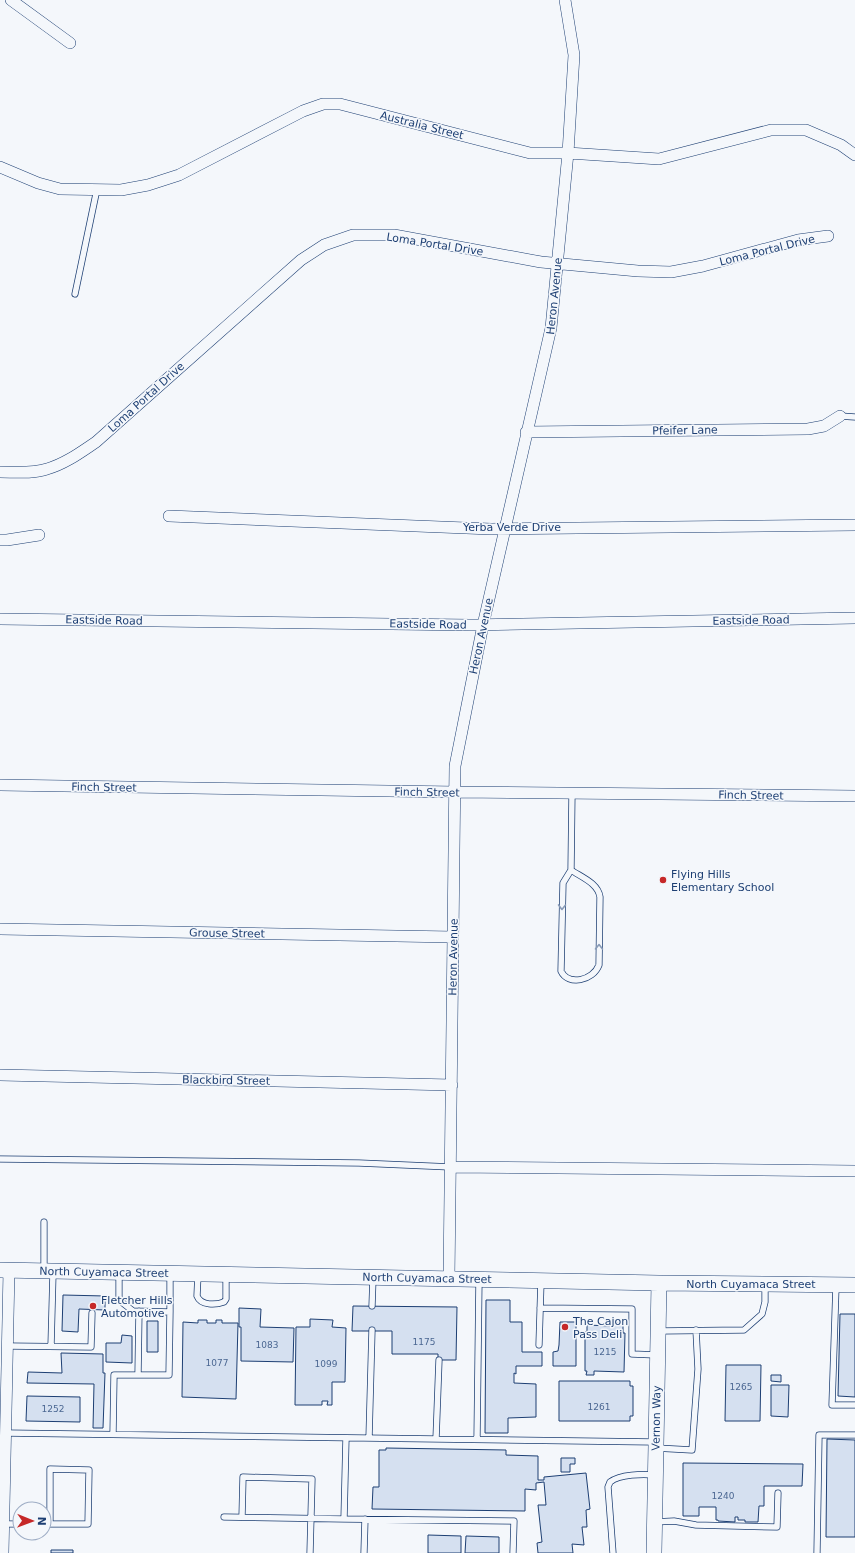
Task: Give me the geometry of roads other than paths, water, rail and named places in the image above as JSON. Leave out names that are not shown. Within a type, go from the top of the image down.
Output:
[{"type":"main road","name":"North Cuyamaca Street","points":[[4,1270],[659,1283],[855,1285]]},
{"type":"main road","name":"Vernon Way","points":[[654,1553],[659,1283]]},
{"type":"street","points":[[11,0],[70,44]]},
{"type":"street","name":"Heron Avenue","points":[[450,1278],[453,937],[456,792],[455,766],[483,625],[551,328],[568,153],[574,55],[564,0]]},
{"type":"street","name":"Australia Street","points":[[0,167],[38,183],[60,189],[121,190],[148,185],[179,175],[302,111],[323,104],[340,104],[530,153],[568,153],[659,159],[771,130],[806,130],[841,145],[855,156]]},
{"type":"street","name":"Loma Portal Drive","points":[[0,472],[30,472],[48,469],[68,460],[96,442],[301,260],[324,245],[352,235],[394,235],[558,264],[638,271],[671,272],[703,266],[798,240],[828,236]]},
{"type":"street","name":"Pfeifer Lane","points":[[526,432],[808,429],[824,426],[840,416]]},
{"type":"street","name":"Yerba Verde Drive","points":[[170,516],[505,528],[855,525]]},
{"type":"street","points":[[0,540],[39,535]]},
{"type":"street","name":"Eastside Road","points":[[0,619],[483,625],[855,618]]},
{"type":"street","name":"Finch Street","points":[[0,785],[855,796]]},
{"type":"street","name":"Grouse Street","points":[[0,930],[453,937]]},
{"type":"street","name":"Blackbird Street","points":[[0,1075],[452,1085]]},
{"type":"street","points":[[451,1167],[855,1171]]},
{"type":"street","points":[[3,1553],[7,1346],[4,1270]]},
{"type":"lane","points":[[75,294],[97,189]]},
{"type":"lane","points":[[840,416],[855,417]]},
{"type":"lane","points":[[570,870],[594,885],[600,898],[599,965],[595,973],[589,978],[584,979],[570,979],[561,971],[563,883],[570,870],[572,793]]},
{"type":"lane","points":[[0,1159],[359,1163],[451,1167]]},
{"type":"lane","points":[[44,1222],[52,1346]]},
{"type":"lane","points":[[119,1273],[119,1300],[133,1311],[170,1312]]},
{"type":"lane","points":[[113,1434],[114,1375],[169,1375],[170,1274]]},
{"type":"lane","points":[[198,1274],[198,1300],[203,1303],[219,1304],[224,1302],[226,1299],[226,1274]]},
{"type":"lane","points":[[372,1306],[373,1277]]},
{"type":"lane","points":[[477,1440],[479,1279]]},
{"type":"lane","points":[[539,1345],[541,1280]]},
{"type":"lane","points":[[658,1331],[744,1330],[762,1314],[765,1302],[765,1284]]},
{"type":"lane","points":[[836,1285],[832,1405],[855,1405]]},
{"type":"lane","points":[[540,1308],[632,1309],[632,1354],[658,1355]]},
{"type":"lane","points":[[138,1375],[139,1311]]},
{"type":"lane","points":[[7,1346],[91,1347],[92,1313]]},
{"type":"lane","points":[[369,1438],[372,1330]]},
{"type":"lane","points":[[5,1433],[477,1440],[656,1445],[692,1450],[698,1369],[696,1330]]},
{"type":"lane","points":[[436,1439],[439,1360]]},
{"type":"lane","points":[[817,1553],[819,1435],[855,1435]]},
{"type":"lane","points":[[344,1519],[346,1438]]},
{"type":"lane","points":[[50,1469],[89,1470],[88,1524],[47,1524],[50,1469]]},
{"type":"lane","points":[[613,1553],[608,1487],[610,1482],[617,1478],[640,1474],[656,1475]]},
{"type":"lane","points":[[242,1518],[243,1477],[312,1479],[310,1553]]},
{"type":"lane","points":[[655,1522],[674,1521],[696,1525],[777,1526],[778,1493]]},
{"type":"lane","points":[[224,1517],[364,1520],[514,1520],[513,1553]]},
{"type":"lane","points":[[364,1520],[364,1553]]},
{"type":"lane","points":[[3,1524],[12,1524]]},
{"type":"place","name":"Flying Hills Elementary School","points":[[663,880]]},
{"type":"place","name":"Fletcher Hills Automotive","points":[[93,1306]]},
{"type":"place","name":"The Cajon Pass Deli","points":[[565,1327]]}]
